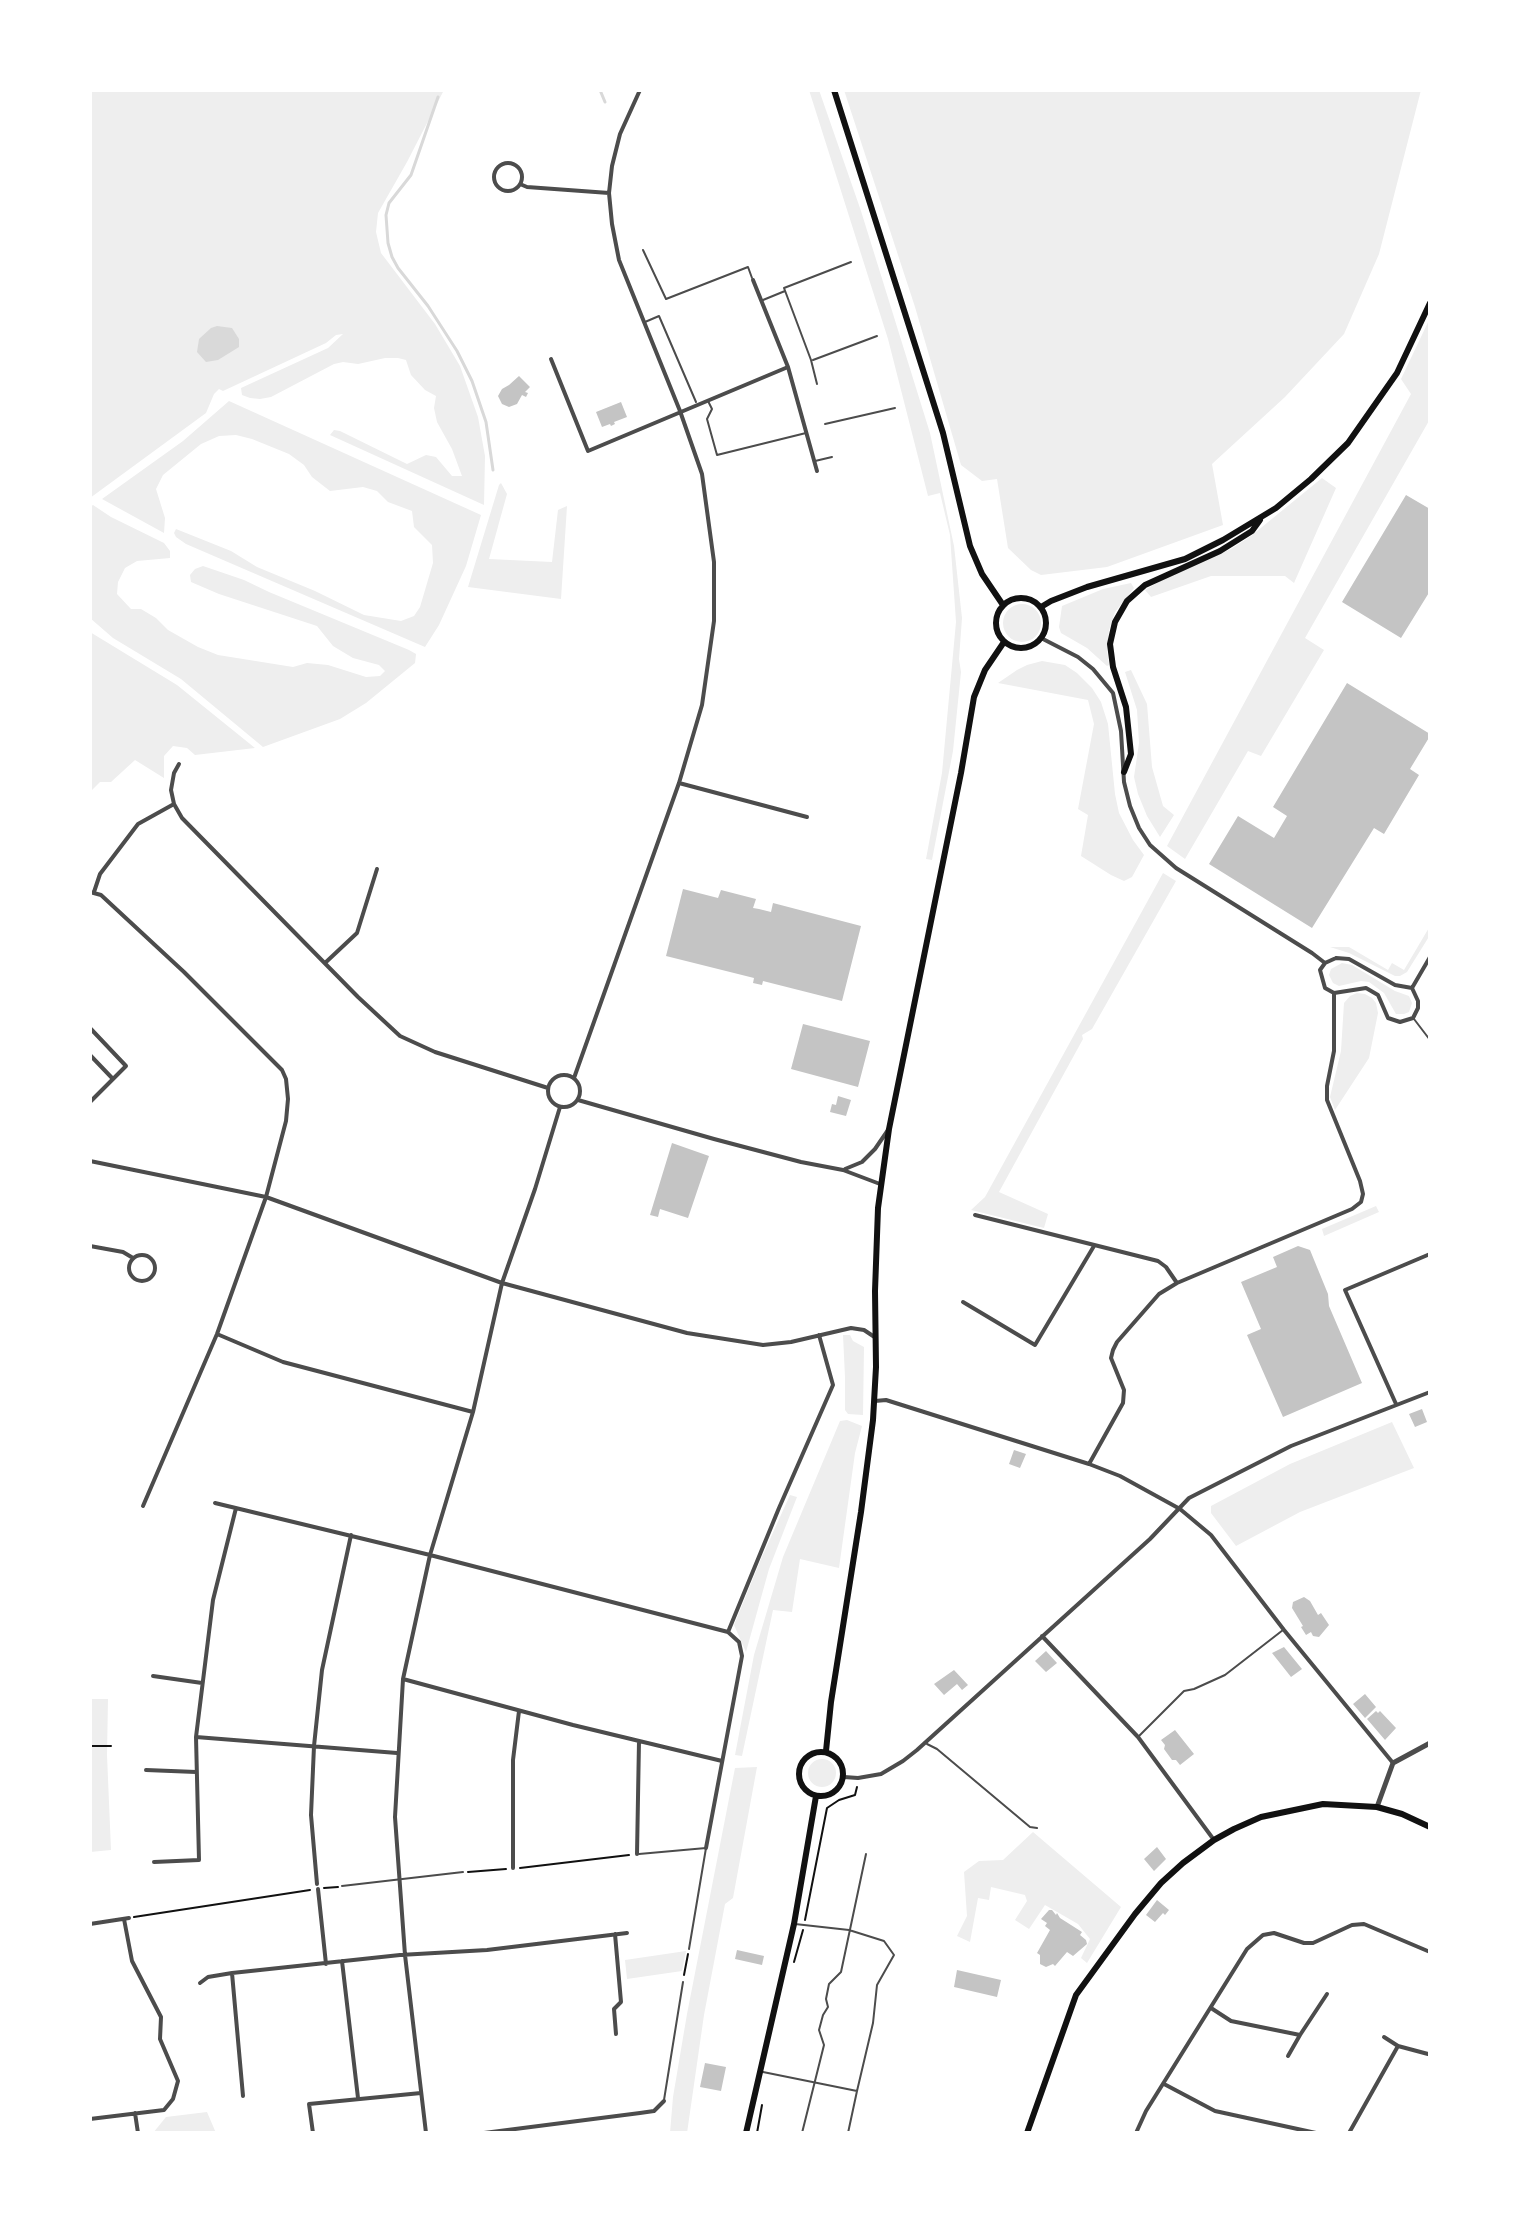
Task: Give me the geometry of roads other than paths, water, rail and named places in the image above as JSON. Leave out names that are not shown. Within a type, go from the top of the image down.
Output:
[{"type":"main road","points":[[834,90],[939,420],[970,546],[982,574],[1003,605]]},
{"type":"main road","points":[[1041,607],[1087,587],[1185,559],[1262,518],[1311,479],[1348,443],[1397,373],[1430,303]]},
{"type":"main road","points":[[1124,772],[1131,754],[1126,707],[1113,667],[1110,644],[1115,622],[1127,601],[1145,585],[1220,551],[1252,531],[1262,518]]},
{"type":"main road","points":[[1027,598],[1041,607],[1046,623],[1041,638],[1028,648],[1004,642],[996,628],[998,611],[1003,605],[1010,600],[1027,598]]},
{"type":"main road","points":[[826,1751],[874,1402],[880,1184],[974,697],[985,670],[1004,642]]},
{"type":"main road","points":[[826,1751],[839,1760],[844,1777],[838,1789],[831,1794],[816,1796],[802,1786],[799,1769],[809,1754],[826,1751]]},
{"type":"main road","points":[[746,2133],[794,1924],[816,1796]]},
{"type":"main road","points":[[1027,2133],[1076,1995],[1118,1935],[1161,1883],[1183,1863],[1214,1840],[1261,1817],[1323,1804],[1377,1807],[1430,1827]]},
{"type":"street","points":[[574,1078],[560,1076],[550,1083],[550,1100],[560,1107],[573,1105],[578,1100],[580,1090],[574,1078],[679,783],[702,705],[711,645],[715,583],[702,474],[619,260],[612,224],[609,193],[612,166],[620,134],[640,90]]},
{"type":"street","points":[[504,164],[511,164],[522,173],[520,184],[513,191],[505,191],[499,188],[494,175],[504,164]]},
{"type":"street","points":[[520,184],[609,193]]},
{"type":"street","points":[[753,280],[788,367],[817,471]]},
{"type":"street","points":[[551,359],[588,451],[788,367]]},
{"type":"street","points":[[1041,638],[1078,657],[1113,693],[1130,806],[1150,845],[1176,868],[1325,963]]},
{"type":"street","points":[[179,764],[171,790],[182,818],[400,1036],[435,1052],[548,1088]]},
{"type":"street","points":[[679,783],[807,817]]},
{"type":"street","points":[[143,1506],[217,1334],[266,1197],[286,1121],[288,1099],[282,1070],[184,972],[101,895],[92,892],[100,874],[138,824],[174,804]]},
{"type":"street","points":[[325,963],[357,933],[377,869]]},
{"type":"street","points":[[1412,988],[1430,957]]},
{"type":"street","points":[[1336,958],[1349,959],[1395,985],[1412,988],[1418,1008],[1413,1018],[1400,1022],[1388,1018],[1378,995],[1372,990],[1361,988],[1334,993],[1325,988],[1320,970],[1325,963],[1336,958]]},
{"type":"street","points":[[1089,1464],[1123,1403],[1124,1390],[1111,1358],[1113,1350],[1159,1294],[1177,1283],[1352,1209],[1361,1202],[1360,1181],[1327,1100],[1334,1051],[1334,993]]},
{"type":"street","points":[[90,1028],[126,1066],[90,1102]]},
{"type":"street","points":[[90,1055],[113,1079]]},
{"type":"street","points":[[578,1100],[741,1146],[843,1170],[880,1184]]},
{"type":"street","points":[[426,2133],[405,1955],[395,1817],[403,1679],[430,1555],[473,1412],[502,1283],[560,1107]]},
{"type":"street","points":[[843,1170],[862,1162],[889,1129]]},
{"type":"street","points":[[90,1161],[266,1197],[502,1283],[687,1333],[763,1345],[851,1328],[864,1330],[876,1338]]},
{"type":"street","points":[[975,1215],[1158,1261],[1177,1283]]},
{"type":"street","points":[[90,1246],[123,1252],[133,1258]]},
{"type":"street","points":[[963,1302],[1035,1345],[1094,1246]]},
{"type":"street","points":[[141,1254],[152,1259],[155,1271],[147,1281],[134,1279],[130,1274],[133,1258],[141,1254]]},
{"type":"street","points":[[1396,1404],[1345,1290],[1430,1254]]},
{"type":"street","points":[[217,1334],[283,1362],[473,1412]]},
{"type":"street","points":[[728,1632],[833,1385],[819,1335]]},
{"type":"street","points":[[844,1777],[881,1774],[926,1743],[1150,1539],[1189,1498],[1269,1456],[1430,1392]]},
{"type":"street","points":[[874,1402],[886,1400],[1089,1464],[1120,1476],[1180,1509],[1211,1535],[1393,1763]]},
{"type":"street","points":[[215,1503],[728,1632],[739,1642],[742,1656],[706,1848]]},
{"type":"street","points":[[154,1862],[199,1860],[196,1737],[213,1600],[236,1508]]},
{"type":"street","points":[[326,1964],[311,1815],[314,1746],[322,1670],[351,1535]]},
{"type":"street","points":[[1042,1636],[1138,1737],[1214,1840]]},
{"type":"street","points":[[153,1676],[202,1683]]},
{"type":"street","points":[[403,1679],[722,1761]]},
{"type":"street","points":[[513,1868],[513,1760],[519,1711]]},
{"type":"street","points":[[196,1737],[397,1753]]},
{"type":"street","points":[[637,1854],[639,1741]]},
{"type":"street","points":[[1377,1807],[1393,1763],[1430,1743]]},
{"type":"street","points":[[146,1770],[196,1772]]},
{"type":"street","points":[[90,1924],[126,1918],[132,1961],[161,2017],[160,2039],[178,2081],[173,2099],[164,2110],[90,2119]]},
{"type":"street","points":[[1136,2133],[1146,2111],[1247,1949],[1263,1935],[1274,1933],[1313,1943],[1352,1925],[1364,1924],[1430,1952]]},
{"type":"street","points":[[200,1983],[208,1977],[232,1973],[487,1950],[627,1933]]},
{"type":"street","points":[[615,1934],[621,2002],[614,2009],[616,2034]]},
{"type":"street","points":[[342,1961],[358,2098]]},
{"type":"street","points":[[232,1973],[243,2096]]},
{"type":"street","points":[[1288,2056],[1327,1994]]},
{"type":"street","points":[[1211,2008],[1231,2021],[1300,2035]]},
{"type":"street","points":[[1384,2037],[1398,2046],[1428,2054]]},
{"type":"street","points":[[1349,2133],[1398,2046]]},
{"type":"street","points":[[1164,2084],[1215,2111],[1316,2133]]},
{"type":"street","points":[[313,2133],[309,2104],[421,2093]]},
{"type":"street","points":[[484,2133],[654,2111],[664,2101]]},
{"type":"street","points":[[135,2113],[138,2133]]},
{"type":"lane","points":[[643,250],[666,299],[748,267],[753,280]]},
{"type":"lane","points":[[817,384],[784,288],[851,262]]},
{"type":"lane","points":[[762,301],[785,291]]},
{"type":"lane","points":[[644,322],[659,316],[697,404]]},
{"type":"lane","points":[[811,360],[877,336]]},
{"type":"lane","points":[[708,400],[712,409],[707,419],[717,455],[806,433]]},
{"type":"lane","points":[[825,424],[895,408]]},
{"type":"lane","points":[[814,461],[832,457]]},
{"type":"lane","points":[[1413,1018],[1430,1040]]},
{"type":"lane","points":[[1138,1737],[1184,1691],[1225,1675],[1284,1630]]},
{"type":"lane","points":[[926,1743],[1030,1827],[1037,1828]]},
{"type":"lane","points":[[637,1854],[706,1848],[689,1949]]},
{"type":"lane","points":[[802,2133],[824,2045],[819,2030],[828,2007],[829,1984],[841,1972],[866,1854]]},
{"type":"lane","points":[[342,1886],[463,1872]]},
{"type":"lane","points":[[794,1924],[849,1930],[884,1941],[894,1955],[877,1985],[873,2023],[848,2133]]},
{"type":"lane","points":[[664,2101],[683,1982]]},
{"type":"lane","points":[[760,2071],[857,2091]]},
{"type":"waterway","points":[[600,90],[605,102]]},
{"type":"waterway","points":[[438,97],[411,175],[389,203],[386,215],[388,243],[398,268],[428,306],[472,381],[486,422],[493,470]]}]
